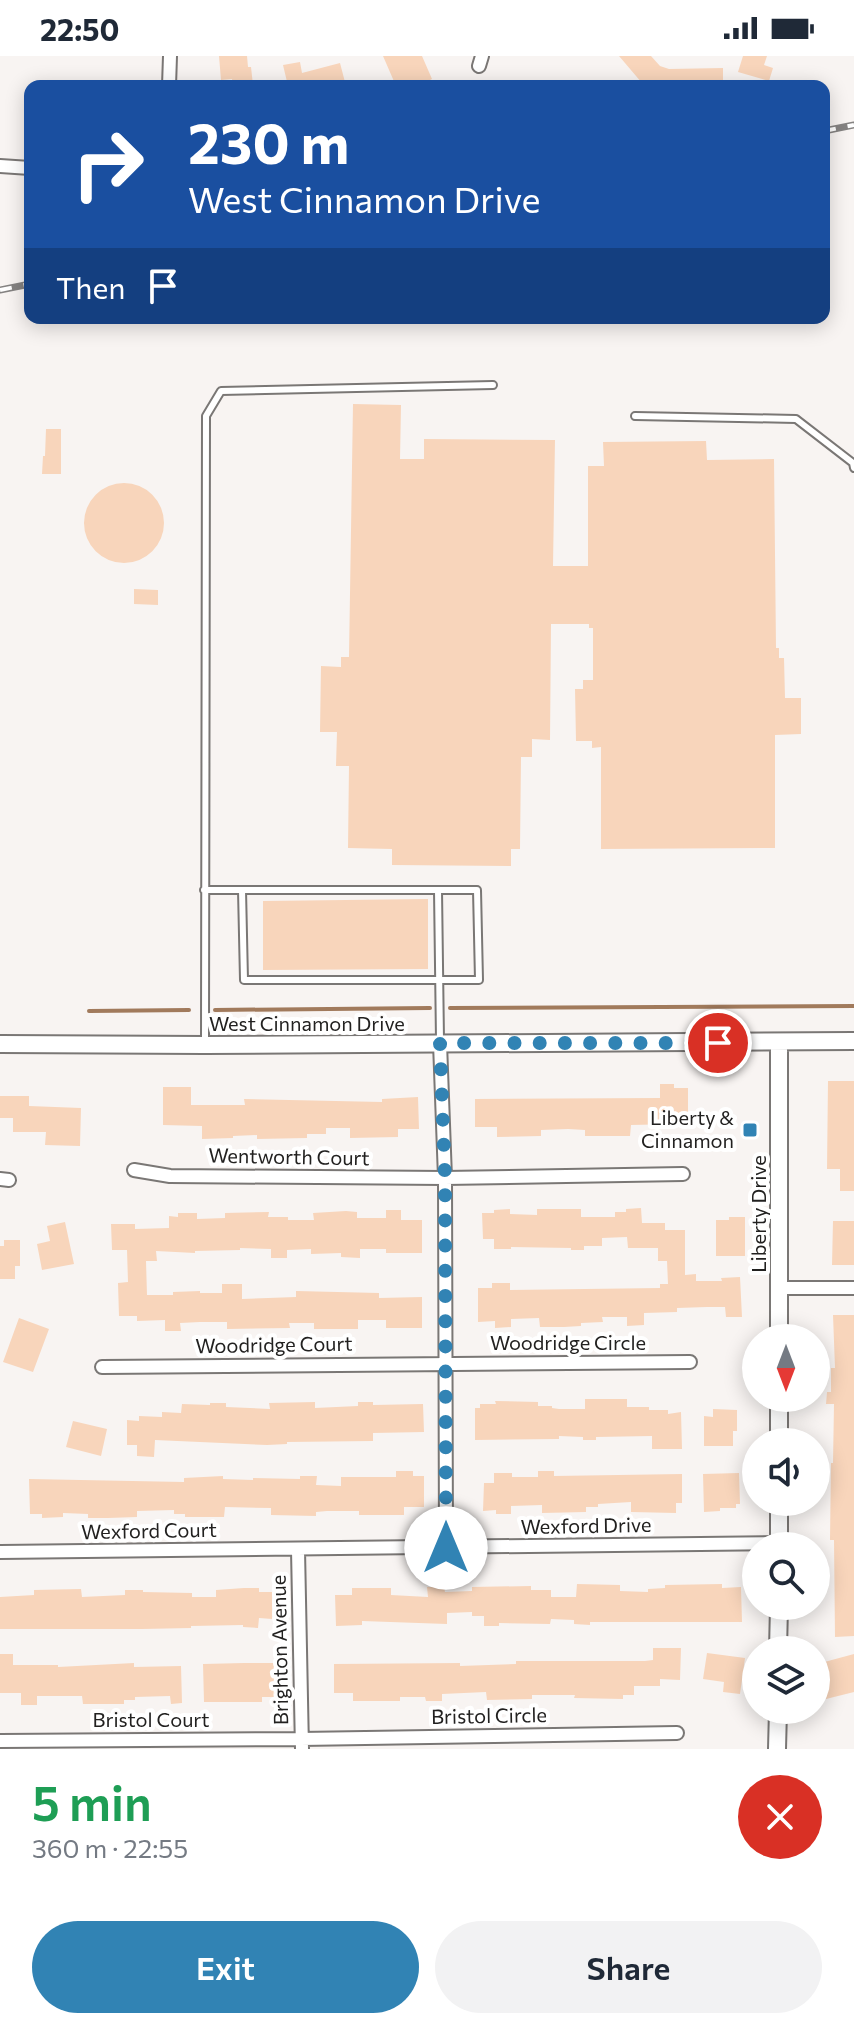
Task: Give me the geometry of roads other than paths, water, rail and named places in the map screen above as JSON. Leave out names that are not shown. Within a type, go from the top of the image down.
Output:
[{"type":"main road","name":"West Cinnamon Drive","points":[[0,1044],[854,1041]]},
{"type":"main road","name":"Liberty Drive","points":[[779,1042],[779,1324]]},
{"type":"main road","points":[[777,1749],[778,1724]]},
{"type":"street","points":[[169,80],[170,56]]},
{"type":"street","points":[[0,166],[24,168]]},
{"type":"street","points":[[440,1043],[445,1178],[446,1548]]},
{"type":"street","name":"Wentworth Court","points":[[134,1170],[170,1176],[445,1178],[683,1174]]},
{"type":"street","points":[[779,1288],[854,1288]]},
{"type":"street","name":"Woodridge Circle","points":[[446,1363],[690,1362]]},
{"type":"street","name":"Woodridge Court","points":[[102,1367],[446,1363]]},
{"type":"street","name":"Wexford Drive","points":[[298,1550],[742,1545]]},
{"type":"street","name":"Wexford Court","points":[[0,1552],[298,1550]]},
{"type":"street","name":"Brighton Avenue","points":[[298,1550],[302,1744]]},
{"type":"street","name":"Bristol Circle","points":[[302,1744],[677,1733]]},
{"type":"street","name":"Bristol Court","points":[[0,1741],[302,1744]]},
{"type":"lane","points":[[205,1045],[206,416],[221,391],[493,385]]},
{"type":"lane","points":[[635,416],[796,419],[853,463],[854,468]]},
{"type":"lane","points":[[204,890],[242,890],[477,890],[479,980],[244,980],[242,890]]},
{"type":"lane","points":[[438,890],[440,1043]]},
{"type":"waterway","points":[[450,1008],[854,1006]]},
{"type":"waterway","points":[[215,1010],[430,1008]]},
{"type":"waterway","points":[[89,1011],[189,1010]]},
{"type":"railway","points":[[830,130],[854,125]]},
{"type":"railway","points":[[0,290],[24,285]]},
{"type":"place","name":"Liberty & Cinnamon","points":[[750,1130]]}]
